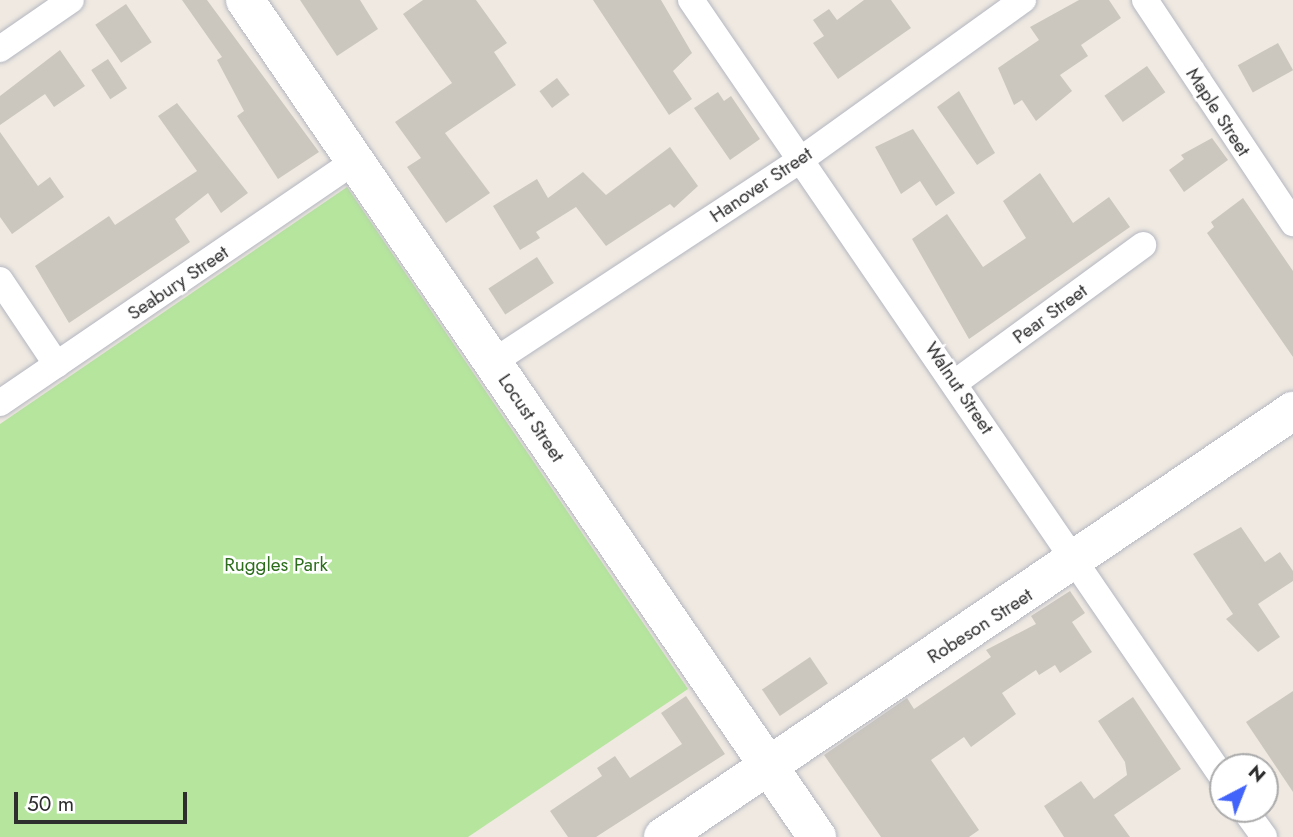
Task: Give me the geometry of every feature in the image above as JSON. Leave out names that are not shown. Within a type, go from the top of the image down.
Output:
[{"type":"street","points":[[0,50],[71,0]]},
{"type":"street","name":"Locust Street","points":[[245,0],[817,837]]},
{"type":"street","name":"Walnut Street","points":[[691,0],[803,158],[1209,758]]},
{"type":"street","name":"Hanover Street","points":[[493,362],[803,158],[1023,0]]},
{"type":"street","name":"Maple Street","points":[[1145,0],[1293,223]]},
{"type":"street","name":"Seabury Street","points":[[0,403],[355,161]]},
{"type":"street","name":"Pear Street","points":[[956,382],[1143,245]]},
{"type":"street","points":[[0,281],[57,365]]},
{"type":"street","name":"Robeson Street","points":[[663,837],[1075,563],[1293,411]]},
{"type":"green space","name":"Ruggles Park","points":[[347,187],[688,689],[468,837],[0,837],[0,424]]},
{"type":"building","points":[[182,0],[207,0],[319,152],[278,179],[237,116],[244,111],[217,60],[222,57]]},
{"type":"building","points":[[300,0],[360,0],[378,29],[337,56]]},
{"type":"building","points":[[423,0],[476,0],[507,43],[494,52],[516,85],[445,133],[490,193],[446,223],[407,167],[421,158],[395,122],[452,83],[403,14]]},
{"type":"building","points":[[593,0],[661,0],[692,53],[673,71],[692,99],[669,115]]},
{"type":"building","points":[[864,0],[891,0],[911,28],[838,79],[813,43],[824,36],[813,20],[829,9],[837,20]]},
{"type":"building","points":[[1079,0],[1109,0],[1121,18],[1081,45],[1088,56],[1060,75],[1072,91],[1036,121],[1022,100],[1014,105],[998,68],[1039,40],[1030,27]]},
{"type":"building","points":[[126,4],[152,42],[121,63],[95,25]]},
{"type":"building","points":[[1278,43],[1293,70],[1253,92],[1238,65]]},
{"type":"building","points":[[60,50],[85,86],[54,107],[45,94],[0,125],[0,96]]},
{"type":"building","points":[[108,59],[127,88],[110,99],[91,70]]},
{"type":"building","points":[[1147,66],[1165,92],[1123,122],[1104,96]]},
{"type":"building","points":[[557,78],[570,95],[552,108],[539,91]]},
{"type":"building","points":[[959,91],[995,153],[977,165],[937,107]]},
{"type":"building","points":[[718,92],[724,101],[731,96],[760,139],[730,160],[694,108]]},
{"type":"building","points":[[177,103],[248,193],[221,213],[208,193],[175,219],[190,242],[69,323],[35,266],[109,216],[115,225],[197,171],[158,116]]},
{"type":"building","points":[[913,129],[955,193],[936,206],[920,181],[901,194],[875,147]]},
{"type":"building","points":[[0,132],[38,186],[50,177],[64,197],[12,234],[0,217]]},
{"type":"building","points":[[1212,138],[1228,160],[1184,192],[1169,170],[1184,159],[1181,155]]},
{"type":"building","points":[[670,147],[698,186],[674,208],[670,204],[606,246],[576,207],[536,232],[540,238],[520,250],[493,206],[537,179],[548,198],[583,172],[606,195]]},
{"type":"building","points":[[1040,173],[1073,223],[1109,197],[1130,227],[969,339],[912,239],[947,214],[983,267],[1026,238],[1003,201]]},
{"type":"building","points":[[1243,198],[1293,271],[1293,357],[1207,233],[1214,227],[1211,222]]},
{"type":"building","points":[[537,257],[554,283],[505,315],[488,289]]},
{"type":"building","points":[[1241,527],[1265,562],[1280,552],[1293,571],[1293,581],[1258,604],[1280,637],[1258,652],[1226,619],[1233,614],[1193,554]]},
{"type":"building","points":[[1070,591],[1085,613],[1072,622],[1092,652],[1060,673],[1055,665],[1039,675],[1036,670],[1002,693],[1016,714],[971,747],[964,737],[931,760],[979,830],[969,837],[881,837],[824,755],[907,698],[914,709],[991,657],[986,650],[1036,624],[1031,616]]},
{"type":"building","points":[[810,657],[828,684],[780,716],[762,689]]},
{"type":"building","points":[[1293,691],[1293,792],[1279,771],[1279,753],[1267,753],[1246,722]]},
{"type":"building","points":[[686,696],[725,754],[596,837],[568,837],[550,811],[602,776],[597,768],[615,756],[630,778],[682,744],[661,713]]},
{"type":"building","points":[[1133,697],[1181,769],[1114,815],[1130,837],[1064,837],[1044,806],[1081,781],[1094,799],[1127,775],[1125,762],[1098,721]]}]
